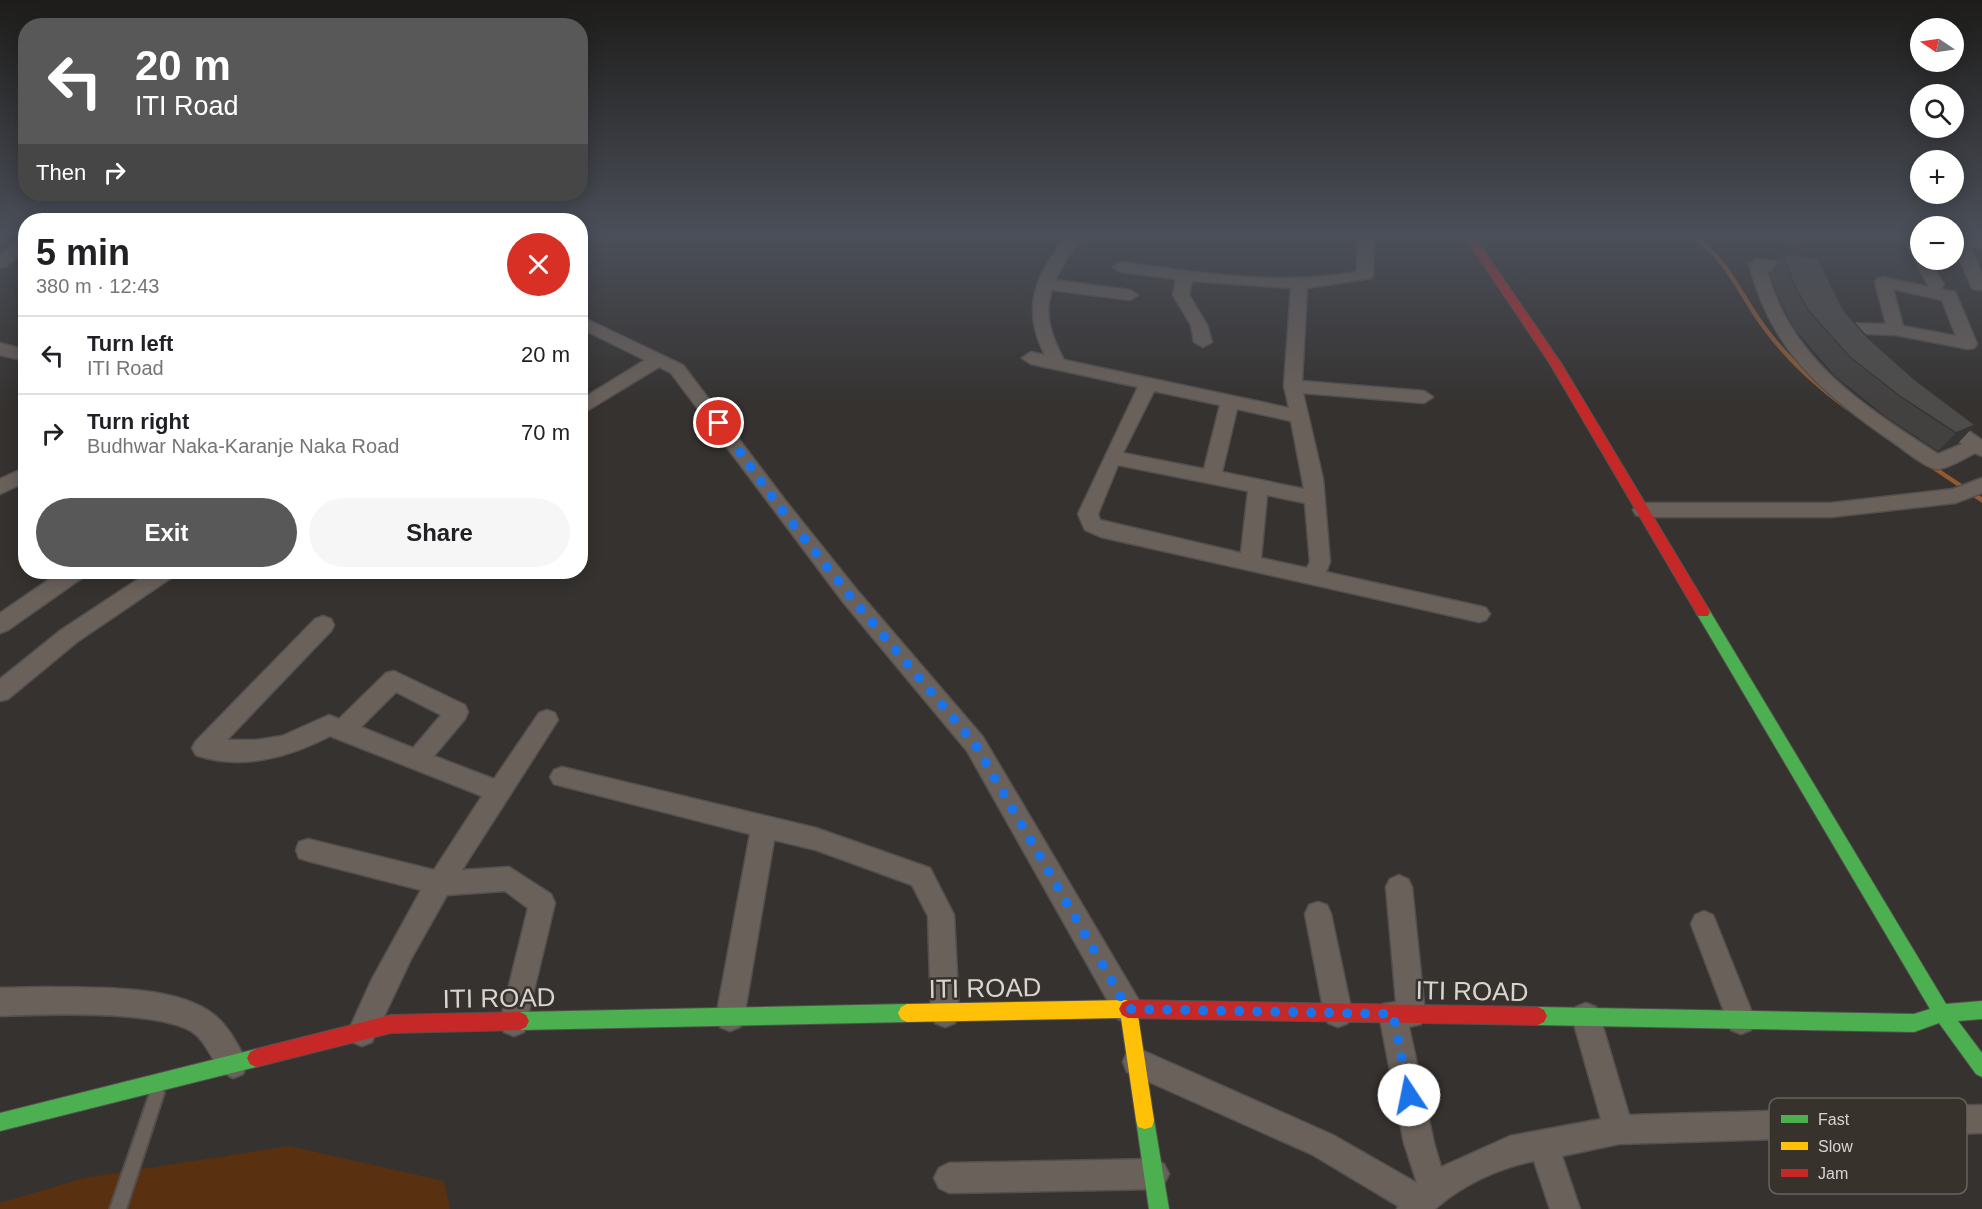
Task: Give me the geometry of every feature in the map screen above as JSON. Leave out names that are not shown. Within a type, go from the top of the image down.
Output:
[{"type":"main road","points":[[1507,292],[1555,363],[1942,1013],[1982,1068]]},
{"type":"main road","points":[[1128,1009],[1159,1209]]},
{"type":"main road","name":"ITI ROAD","points":[[0,1122],[391,1024],[1128,1009],[1914,1023],[1942,1013],[1982,1010]]},
{"type":"street","points":[[1044,292],[1040,316],[1043,334],[1058,364]]},
{"type":"street","points":[[1110,292],[1130,295]]},
{"type":"street","points":[[1182,292],[1199,325],[1203,342]]},
{"type":"street","points":[[1298,292],[1293,386],[1314,498],[1320,562],[1314,576]]},
{"type":"street","points":[[1763,292],[1777,325],[1838,392],[1937,462],[1979,447]]},
{"type":"street","points":[[1886,292],[1896,330]]},
{"type":"street","points":[[1857,348],[1835,321],[1968,344],[1949,296],[1932,292]]},
{"type":"street","points":[[588,325],[677,369],[785,514],[975,744],[1128,1009]]},
{"type":"street","points":[[0,349],[18,354]]},
{"type":"street","points":[[1031,358],[1300,417]]},
{"type":"street","points":[[588,404],[658,360]]},
{"type":"street","points":[[1148,384],[1090,504],[1088,514],[1092,525],[1101,530],[1250,561],[1479,614]]},
{"type":"street","points":[[1293,386],[1424,397]]},
{"type":"street","points":[[1211,477],[1230,402]]},
{"type":"street","points":[[1925,409],[1979,447]]},
{"type":"street","points":[[1112,457],[1314,498]]},
{"type":"street","points":[[0,487],[18,478]]},
{"type":"street","points":[[1250,561],[1258,486]]},
{"type":"street","points":[[1643,510],[1831,510],[1970,490]]},
{"type":"street","points":[[0,624],[65,579]]},
{"type":"street","points":[[0,692],[69,636],[154,579]]},
{"type":"street","points":[[323,625],[204,748],[258,753],[289,746],[329,725],[499,792]]},
{"type":"street","points":[[343,730],[394,680],[457,712],[417,759]]},
{"type":"street","points":[[362,1032],[385,978],[440,883],[547,720]]},
{"type":"street","points":[[562,777],[816,839],[921,876],[941,915],[945,1013]]},
{"type":"street","points":[[730,1017],[764,826]]},
{"type":"street","points":[[308,850],[440,883],[509,879],[542,903],[514,1022]]},
{"type":"street","points":[[1399,887],[1402,1014],[1419,1143],[1422,1200]]},
{"type":"street","points":[[1318,914],[1338,1013]]},
{"type":"street","points":[[1704,924],[1741,1020]]},
{"type":"street","points":[[0,1002],[37,1000],[158,1006],[203,1023],[239,1062]]},
{"type":"street","points":[[1586,1017],[1619,1130]]},
{"type":"street","points":[[1137,1062],[1323,1145],[1422,1200]]},
{"type":"street","points":[[1967,1119],[1982,1119]]},
{"type":"street","points":[[1422,1200],[1444,1181],[1510,1150],[1619,1130],[1769,1125]]},
{"type":"street","points":[[1543,1144],[1565,1209]]},
{"type":"street","points":[[949,1179],[1154,1174]]},
{"type":"lane","points":[[118,1209],[161,1082]]},
{"type":"shaded area","points":[[289,1146],[444,1181],[450,1209],[0,1209],[0,1203],[84,1178]]},
{"type":"building","points":[[1799,292],[1835,292],[1844,311],[1868,338],[1915,380],[1975,425],[1956,433],[1901,397],[1850,357],[1808,310]]},
{"type":"waterway","points":[[1742,292],[1773,339],[1792,361],[1847,408]]},
{"type":"waterway","points":[[1931,466],[1982,500]]},
{"type":"traffic: fast","points":[[1703,612],[1942,1013],[1982,1068]]},
{"type":"traffic: fast","points":[[1538,1016],[1914,1023],[1942,1013],[1982,1010]]},
{"type":"traffic: fast","points":[[520,1021],[907,1013]]},
{"type":"traffic: fast","points":[[0,1122],[256,1058]]},
{"type":"traffic: fast","points":[[1145,1120],[1159,1209]]},
{"type":"traffic: slow","points":[[907,1013],[1128,1009],[1145,1120]]},
{"type":"traffic: jam","points":[[1507,292],[1555,363],[1703,612]]},
{"type":"traffic: jam","points":[[1128,1009],[1538,1016]]},
{"type":"traffic: jam","points":[[256,1058],[391,1024],[520,1021]]},
{"type":"route","points":[[719,423],[778,505],[850,596],[975,744],[1128,1009],[1393,1014],[1409,1095]]}]
